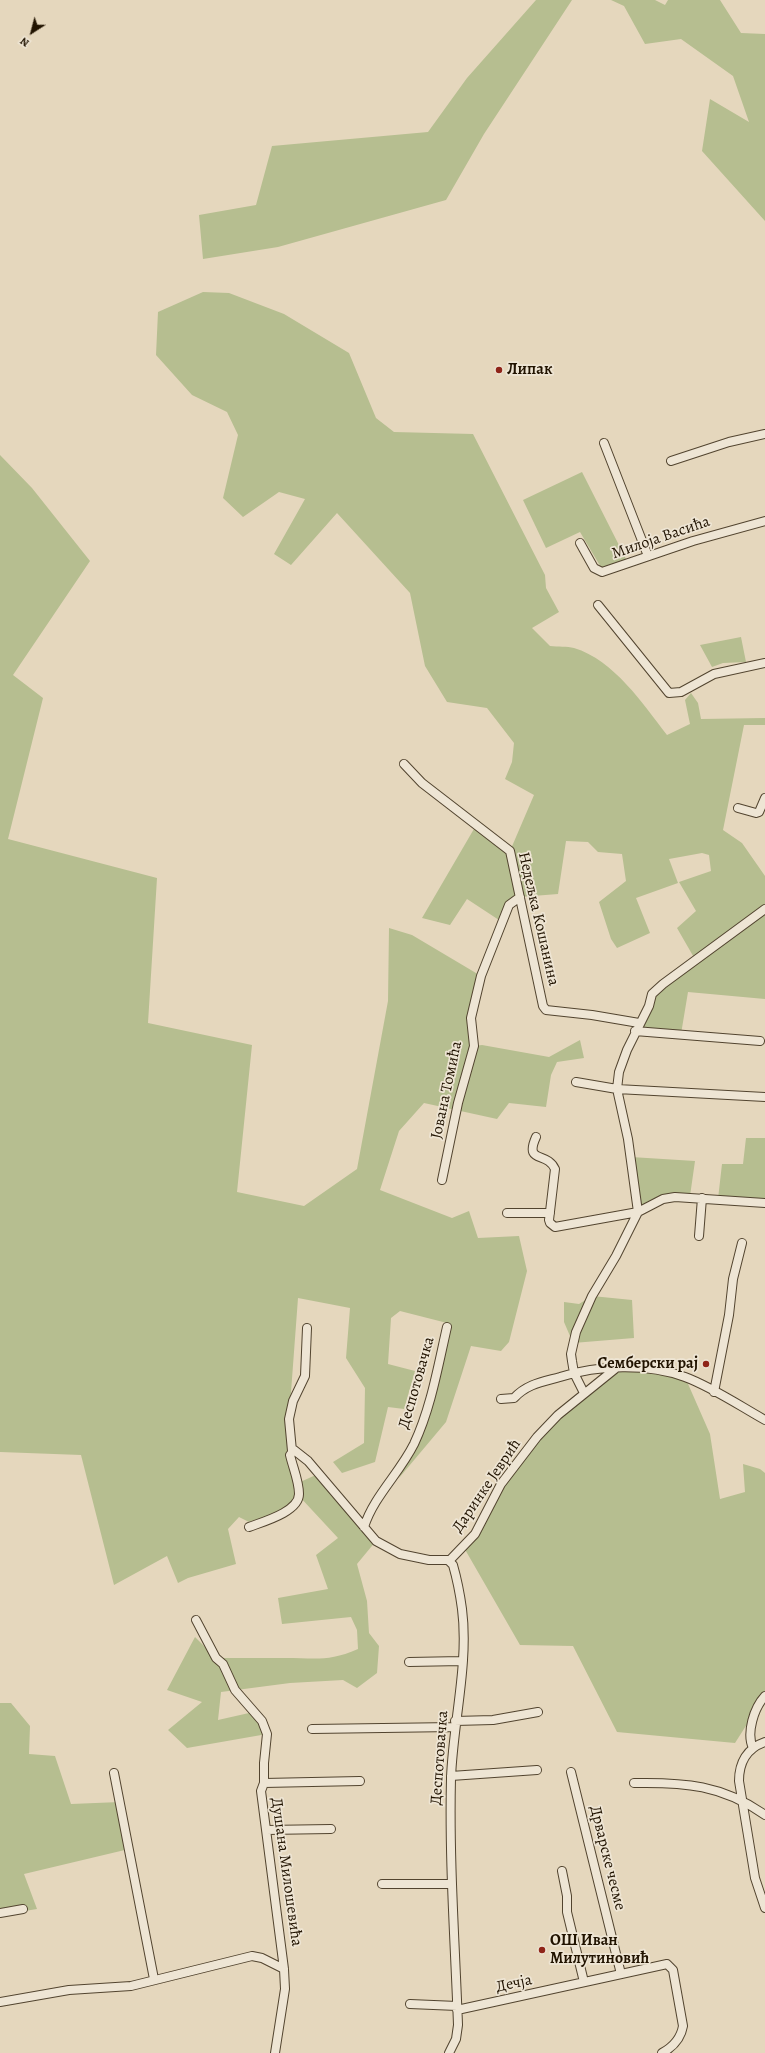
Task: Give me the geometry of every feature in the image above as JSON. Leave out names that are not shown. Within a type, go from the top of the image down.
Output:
[{"type":"street","points":[[671,461],[729,442],[765,434]]},
{"type":"street","points":[[604,443],[648,556]]},
{"type":"street","name":"Милоја Васића","points":[[580,543],[594,568],[600,572],[731,529],[765,521]]},
{"type":"street","points":[[598,605],[669,693],[682,692],[714,674],[765,663]]},
{"type":"street","name":"Недељка Кошанина","points":[[404,764],[422,782],[510,851],[543,1006],[546,1010],[592,1015],[639,1023]]},
{"type":"street","points":[[738,808],[756,813],[759,812],[765,798]]},
{"type":"street","name":"Јована Томића","points":[[442,1180],[458,1103],[474,1046],[471,1018],[481,976],[510,905],[520,897]]},
{"type":"street","points":[[584,1393],[574,1373],[571,1354],[576,1332],[592,1296],[616,1256],[638,1212],[628,1139],[617,1089],[620,1072],[635,1031],[649,1006],[652,994],[662,984],[696,961],[765,909]]},
{"type":"street","points":[[635,1031],[760,1041]]},
{"type":"street","points":[[576,1082],[617,1089],[765,1097]]},
{"type":"street","points":[[536,1137],[532,1147],[532,1152],[536,1156],[549,1161],[555,1169],[550,1224],[559,1227],[638,1212],[663,1199],[675,1196],[765,1203]]},
{"type":"street","points":[[699,1236],[702,1198]]},
{"type":"street","points":[[507,1213],[550,1213]]},
{"type":"street","points":[[714,1392],[729,1315],[733,1279],[742,1244]]},
{"type":"street","name":"Деспотовачка","points":[[364,1527],[369,1511],[413,1445],[423,1423],[447,1327]]},
{"type":"street","points":[[249,1527],[271,1520],[295,1504],[299,1496],[290,1454],[292,1451],[289,1419],[293,1401],[305,1376],[307,1328]]},
{"type":"street","points":[[501,1399],[514,1398],[526,1387],[574,1373],[638,1367],[656,1369],[685,1377],[765,1420]]},
{"type":"street","name":"Даринке Јеврић","points":[[449,1561],[475,1534],[501,1484],[537,1437],[558,1415],[616,1368]]},
{"type":"street","points":[[292,1451],[299,1452],[308,1461],[376,1541],[400,1554],[430,1560],[449,1561]]},
{"type":"street","name":"Деспотовачка","points":[[449,1561],[453,1565],[462,1610],[462,1661],[455,1724],[452,1776],[451,1884],[457,2008],[456,2038],[449,2053]]},
{"type":"street","name":"Душана Милошевића","points":[[196,1620],[216,1658],[223,1664],[236,1690],[262,1721],[267,1734],[264,1763],[264,1783],[261,1791],[274,1885],[285,1988],[275,2053]]},
{"type":"street","points":[[409,1662],[462,1661]]},
{"type":"street","points":[[754,1748],[751,1742],[750,1732],[756,1713],[765,1696]]},
{"type":"street","points":[[312,1729],[455,1724],[493,1720],[538,1712]]},
{"type":"street","points":[[765,1742],[754,1748],[741,1763],[739,1776],[740,1799],[755,1878],[765,1908]]},
{"type":"street","points":[[452,1776],[538,1770]]},
{"type":"street","name":"Дрварске чесме","points":[[571,1772],[621,1974]]},
{"type":"street","points":[[114,1773],[154,1979]]},
{"type":"street","points":[[264,1783],[360,1781]]},
{"type":"street","points":[[634,1784],[684,1784],[708,1788],[740,1799],[765,1815]]},
{"type":"street","points":[[266,1830],[331,1829]]},
{"type":"street","points":[[562,1871],[567,1896],[567,1912],[584,1982]]},
{"type":"street","points":[[382,1884],[451,1884]]},
{"type":"street","points":[[0,1913],[23,1909]]},
{"type":"street","points":[[0,2002],[69,1990],[130,1986],[252,1956],[262,1958],[284,1969]]},
{"type":"street","name":"Дечја","points":[[410,2004],[457,2008],[621,1974],[659,1964],[669,1965],[673,1970],[683,2026],[681,2034],[674,2044],[662,2053]]},
{"type":"green space","points":[[536,0],[572,0],[484,134],[446,200],[278,247],[203,259],[199,215],[256,205],[272,146],[428,132],[467,78]]},
{"type":"green space","points":[[611,0],[655,0],[665,5],[668,0],[720,0],[741,33],[765,34],[765,221],[702,151],[710,99],[749,122],[733,76],[681,39],[645,44],[624,6]]},
{"type":"green space","points":[[203,292],[229,293],[284,314],[349,353],[376,418],[394,432],[473,434],[545,575],[546,588],[559,612],[532,628],[550,646],[574,648],[602,662],[638,697],[667,735],[690,724],[685,700],[691,693],[698,703],[701,719],[765,718],[765,725],[744,725],[723,830],[742,843],[765,876],[765,999],[688,992],[681,1034],[635,1031],[652,994],[696,961],[677,928],[696,911],[679,882],[711,871],[709,855],[702,853],[669,859],[678,883],[636,898],[650,933],[617,948],[611,939],[599,902],[626,881],[622,854],[598,852],[588,842],[566,841],[558,894],[520,897],[513,901],[502,922],[467,899],[450,925],[422,918],[478,822],[510,851],[534,795],[505,779],[512,762],[514,743],[487,708],[447,702],[425,666],[410,593],[337,513],[291,565],[274,554],[305,499],[279,492],[243,517],[223,498],[238,435],[227,412],[192,395],[156,355],[158,312]]},
{"type":"green space","points":[[0,455],[32,488],[90,561],[13,675],[43,698],[8,839],[157,878],[148,1023],[252,1045],[237,1192],[304,1206],[357,1169],[388,1001],[389,928],[412,935],[481,976],[471,1018],[474,1046],[482,1045],[549,1057],[580,1040],[584,1058],[557,1062],[551,1075],[546,1107],[509,1103],[497,1119],[424,1103],[399,1131],[380,1190],[452,1218],[469,1211],[478,1238],[519,1236],[527,1271],[509,1342],[501,1351],[471,1346],[446,1422],[399,1478],[423,1414],[451,1324],[400,1311],[391,1318],[388,1364],[415,1371],[404,1409],[388,1407],[375,1462],[342,1473],[333,1462],[364,1443],[365,1388],[346,1358],[350,1308],[298,1298],[289,1419],[298,1483],[318,1474],[376,1541],[357,1564],[367,1601],[369,1633],[379,1646],[377,1673],[357,1688],[343,1680],[290,1683],[221,1692],[218,1720],[249,1713],[262,1721],[267,1734],[187,1748],[168,1730],[202,1702],[167,1690],[195,1637],[216,1658],[330,1658],[358,1649],[357,1630],[351,1617],[282,1624],[278,1598],[328,1589],[316,1555],[338,1538],[299,1496],[289,1509],[249,1522],[239,1517],[228,1529],[236,1564],[188,1578],[178,1583],[167,1556],[114,1585],[81,1455],[0,1452]]},
{"type":"green space","points":[[582,472],[627,561],[602,569],[580,532],[546,548],[523,500]]},
{"type":"green space","points":[[741,637],[746,662],[723,663],[712,667],[700,645]]},
{"type":"green space","points":[[746,1138],[765,1138],[765,1203],[718,1199],[722,1164],[743,1164]]},
{"type":"green space","points":[[631,1157],[695,1161],[690,1196],[675,1197],[638,1212]]},
{"type":"green space","points":[[592,1296],[632,1300],[634,1338],[573,1343],[564,1322],[564,1302],[579,1304]]},
{"type":"green space","points":[[616,1368],[685,1377],[710,1434],[720,1499],[745,1492],[743,1464],[760,1469],[765,1473],[765,1696],[735,1743],[617,1732],[573,1646],[520,1645],[463,1546],[498,1490],[537,1437]]},
{"type":"green space","points":[[0,1703],[11,1703],[30,1726],[29,1754],[55,1756],[71,1804],[120,1802],[129,1849],[24,1874],[37,1909],[0,1915]]},
{"type":"place","name":"Липак","points":[[499,370]]},
{"type":"place","name":"Семберски рај","points":[[706,1364]]},
{"type":"place","name":"ОШ Иван Милутиновић","points":[[542,1950]]}]
